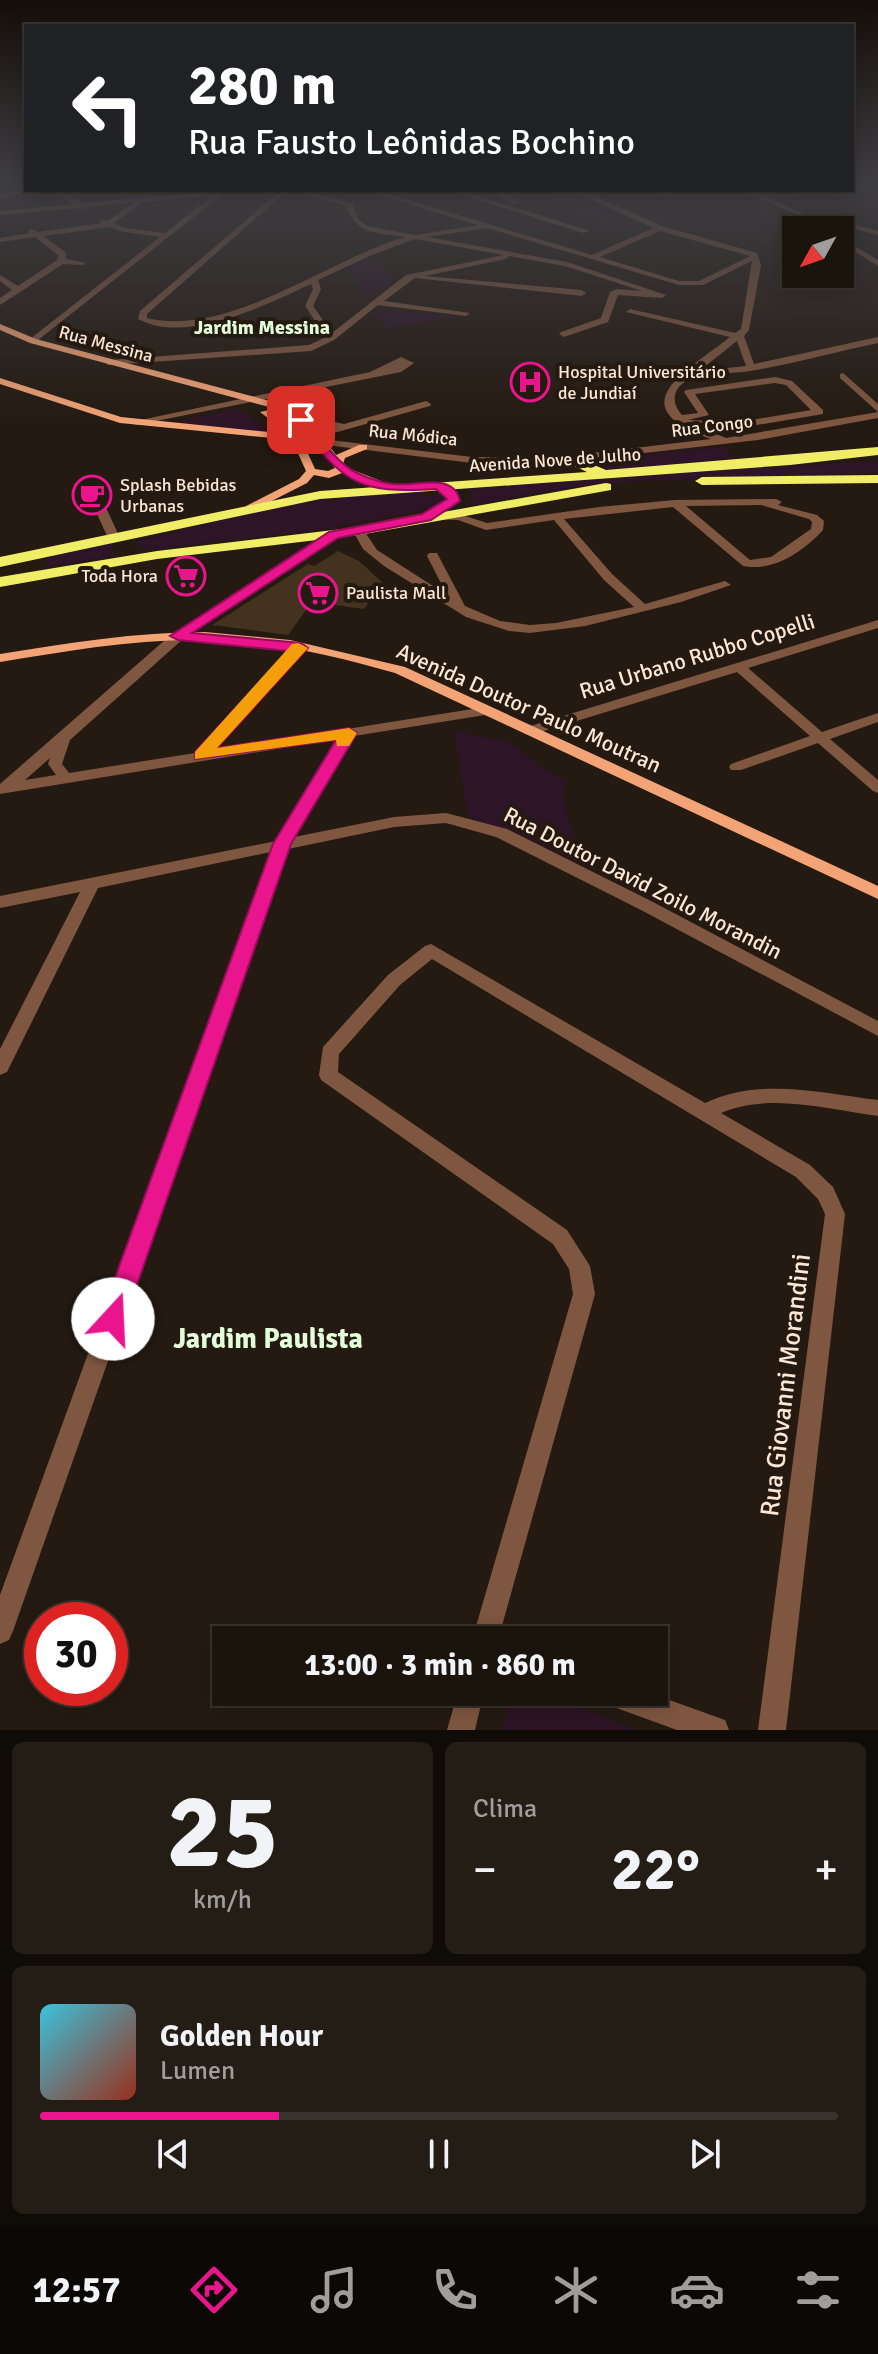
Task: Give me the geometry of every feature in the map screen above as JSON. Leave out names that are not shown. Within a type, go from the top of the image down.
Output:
[{"type":"main road","name":"Avenida Nove de Julho","points":[[0,562],[250,508],[393,488],[609,475],[878,451]]},
{"type":"main road","points":[[571,459],[584,468],[609,475]]},
{"type":"main road","points":[[540,480],[550,471],[549,461]]},
{"type":"main road","name":"Avenida Nove de Julho","points":[[0,582],[157,555],[334,535],[493,505],[647,484],[794,477],[878,479]]},
{"type":"main road","points":[[426,517],[454,501],[453,495],[439,485]]},
{"type":"main road","points":[[157,555],[139,553],[134,541],[161,528]]},
{"type":"street","points":[[0,302],[58,263]]},
{"type":"street","points":[[33,341],[132,263]]},
{"type":"street","points":[[203,263],[141,317],[155,323],[225,318],[352,263]]},
{"type":"street","points":[[110,363],[290,352],[311,348],[331,338],[409,277],[474,263]]},
{"type":"street","points":[[557,263],[584,268],[662,295],[617,292],[613,294],[605,320],[564,334]]},
{"type":"street","points":[[608,263],[679,283],[700,283],[743,263]]},
{"type":"street","points":[[734,440],[709,436],[686,423],[669,406],[669,395],[674,386],[745,330],[754,263]]},
{"type":"street","points":[[0,277],[17,290]]},
{"type":"street","points":[[409,277],[582,293]]},
{"type":"street","points":[[313,279],[317,289],[309,306],[331,338]]},
{"type":"street","points":[[374,302],[466,313]]},
{"type":"street","points":[[630,312],[740,337]]},
{"type":"street","name":"Rua Messina","points":[[0,327],[33,341],[244,400],[283,422],[299,438]]},
{"type":"street","points":[[740,337],[751,368]]},
{"type":"street","points":[[690,376],[751,368],[867,345],[878,340]]},
{"type":"street","points":[[867,345],[878,348]]},
{"type":"street","points":[[136,422],[374,373]]},
{"type":"street","points":[[843,376],[878,412]]},
{"type":"street","points":[[780,380],[789,383],[819,412],[739,425],[686,423],[704,415],[689,392],[780,380]]},
{"type":"street","points":[[0,381],[136,422],[299,438],[311,471]]},
{"type":"street","points":[[269,394],[279,402],[293,392]]},
{"type":"street","name":"Rua Messina","points":[[244,400],[279,402],[319,439],[339,467]]},
{"type":"street","points":[[319,439],[340,426],[426,404]]},
{"type":"street","name":"Rua Congo","points":[[549,461],[805,431],[878,412]]},
{"type":"street","points":[[172,426],[187,413]]},
{"type":"street","points":[[295,416],[340,426]]},
{"type":"street","points":[[791,418],[805,431]]},
{"type":"street","points":[[665,448],[691,439],[686,423]]},
{"type":"street","name":"Rua Módica","points":[[319,439],[472,460],[549,461]]},
{"type":"street","points":[[311,471],[329,475],[339,467],[341,456],[363,447]]},
{"type":"street","points":[[339,467],[393,488]]},
{"type":"street","points":[[250,508],[303,481],[311,471]]},
{"type":"street","points":[[675,503],[747,563],[755,565],[764,565],[817,530],[818,521],[813,517],[741,500]]},
{"type":"street","points":[[97,501],[114,538]]},
{"type":"street","points":[[426,517],[459,517],[479,527],[675,503],[776,502]]},
{"type":"street","points":[[493,505],[484,512],[485,518],[496,523],[514,523]]},
{"type":"street","points":[[556,516],[608,577],[642,608]]},
{"type":"street","points":[[359,531],[362,543],[368,549],[459,607],[496,624],[523,629],[642,608],[725,585]]},
{"type":"street","points":[[4,788],[178,636],[334,535]]},
{"type":"street","points":[[433,556],[459,607]]},
{"type":"street","name":"Rua Urbano Rubbo Copelli","points":[[529,731],[877,625]]},
{"type":"street","name":"Avenida Doutor Paulo Moutran","points":[[0,658],[178,636],[301,648],[400,670],[878,893]]},
{"type":"street","points":[[201,755],[301,648]]},
{"type":"street","points":[[738,666],[878,788]]},
{"type":"street","points":[[4,788],[485,711]]},
{"type":"street","points":[[736,767],[878,717]]},
{"type":"street","points":[[0,1631],[282,844],[349,733]]},
{"type":"street","points":[[65,735],[55,764],[66,779]]},
{"type":"street","name":"Rua Doutor David Zoilo Morandin","points":[[0,902],[394,822],[446,818],[501,833],[647,906],[878,1029]]},
{"type":"street","points":[[0,1067],[91,885]]},
{"type":"street","name":"Rua Giovanni Morandini","points":[[489,1626],[584,1294],[579,1266],[560,1237],[328,1075],[330,1052],[394,980],[431,950],[803,1171],[826,1193],[835,1214],[772,1730]]},
{"type":"street","points":[[704,1112],[721,1102],[752,1096],[878,1108]]},
{"type":"street","points":[[461,1730],[467,1706]]},
{"type":"street","points":[[649,1706],[715,1730]]},
{"type":"shaded area","points":[[358,263],[375,263],[395,280],[369,297],[347,267]]},
{"type":"shaded area","points":[[373,309],[459,316],[388,329]]},
{"type":"shaded area","points":[[236,408],[273,433],[180,424],[183,421]]},
{"type":"shaded area","points":[[723,447],[738,461],[610,472],[585,463],[586,459]]},
{"type":"shaded area","points":[[878,461],[878,474],[645,481],[572,487],[471,505],[471,489],[647,474]]},
{"type":"shaded area","points":[[383,492],[429,492],[443,498],[436,507],[320,530],[145,550],[134,542],[259,511],[275,503]]},
{"type":"shaded area","points":[[112,542],[114,556],[46,567],[47,558]]},
{"type":"shaded area","points":[[454,731],[509,742],[550,773],[567,781],[562,793],[583,874],[469,823]]},
{"type":"shaded area","points":[[507,1706],[573,1706],[637,1730],[503,1730]]},
{"type":"building","name":"Paulista Mall","points":[[338,551],[359,561],[382,582],[364,609],[312,602],[288,635],[212,625],[308,564],[314,566]]},
{"type":"slow traffic","points":[[298,647],[301,648],[201,755],[349,733],[343,742]]},
{"type":"place","name":"Hospital Universitário de Jundiaí","points":[[530,382]]},
{"type":"place","name":"Splash Bebidas Urbanas","points":[[92,495]]},
{"type":"place","name":"Toda Hora","points":[[186,576]]},
{"type":"place","name":"Paulista Mall","points":[[318,593]]},
{"type":"district","name":"Jardim Messina","points":[[262,327]]},
{"type":"district","name":"Jardim Paulista","points":[[268,1339]]},
{"type":"route","points":[[113,1319],[282,844],[300,809],[349,733],[201,755],[301,648],[178,636],[334,535],[426,517],[454,501],[453,495],[439,485],[393,488],[353,476],[337,465],[301,420]]}]
